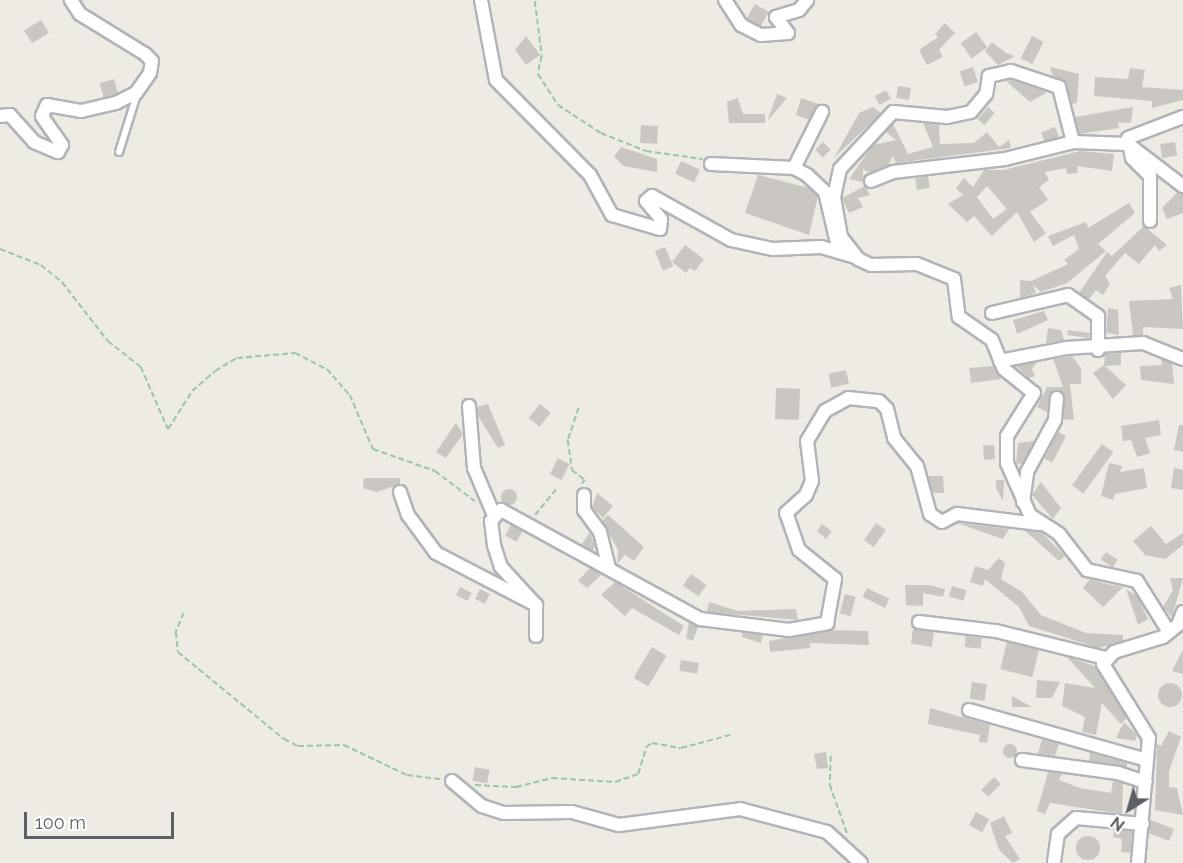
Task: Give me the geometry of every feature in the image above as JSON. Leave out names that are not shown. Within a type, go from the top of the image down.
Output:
[{"type":"street","points":[[0,116],[10,115],[34,142],[58,152],[62,145],[42,116],[47,105],[81,111],[138,91],[152,61],[80,14],[71,0]]},
{"type":"street","points":[[481,0],[496,80],[590,175],[612,215],[660,229],[661,219],[646,201],[652,196],[731,240],[773,249],[840,250],[858,259],[890,267],[917,264],[954,279],[959,317],[992,340],[1000,362],[1034,393],[1006,436],[1007,463],[1023,502],[1039,524]]},
{"type":"street","points":[[725,0],[741,25],[761,35],[788,33],[776,17],[799,10],[807,0]]},
{"type":"street","points":[[858,259],[842,237],[834,197],[840,169],[893,112],[947,117],[971,112],[986,94],[989,76],[1011,71],[1059,87],[1073,142]]},
{"type":"street","points":[[794,168],[822,112]]},
{"type":"street","points":[[1128,144],[1144,128],[1183,117]]},
{"type":"street","points":[[872,181],[893,172],[986,162],[1073,142],[1128,144],[1183,186]]},
{"type":"street","points":[[1128,144],[1132,158],[1150,176],[1150,221]]},
{"type":"street","points":[[711,164],[794,168],[825,192],[828,221],[840,250]]},
{"type":"street","points":[[992,312],[1068,295],[1098,316],[1098,350]]},
{"type":"street","points":[[1000,362],[1066,348],[1098,350],[1143,343],[1183,359]]},
{"type":"street","points":[[493,513],[501,510],[523,520],[700,619],[789,630],[827,623],[835,579],[800,550],[786,513],[807,495],[812,481],[807,441],[825,411],[848,398],[879,401],[887,409],[894,438],[917,466],[930,514],[942,522],[957,514],[1039,524],[1059,534],[1087,570],[1137,581],[1177,629]]},
{"type":"street","points":[[1023,502],[1027,472],[1055,420],[1057,398]]},
{"type":"street","points":[[469,406],[474,468],[493,513],[491,530],[501,567],[536,605],[536,636]]},
{"type":"street","points":[[400,492],[408,515],[436,553],[536,605]]},
{"type":"street","points":[[584,495],[584,510],[600,532],[609,567]]},
{"type":"street","points":[[919,622],[996,631],[1105,658],[1177,629],[1183,612]]},
{"type":"street","points":[[1105,658],[1149,738],[1138,863]]},
{"type":"street","points":[[969,710],[1148,760]]},
{"type":"street","points":[[1022,760],[1118,772],[1146,782]]},
{"type":"street","points":[[452,781],[482,806],[504,813],[572,812],[619,825],[740,809],[828,832],[851,850],[861,863]]},
{"type":"street","points":[[1054,862],[1058,834],[1076,818],[1143,824]]},
{"type":"lane","points":[[119,152],[138,91]]},
{"type":"path","points":[[535,1],[542,56],[538,74],[558,105],[602,133],[646,151],[690,154],[711,164]]},
{"type":"path","points":[[0,249],[41,265],[62,282],[108,341],[141,367],[168,429],[192,391],[215,371],[237,358],[295,353],[327,369],[350,395],[373,449],[435,471],[477,503]]},
{"type":"path","points":[[579,408],[568,440],[572,470],[585,480],[578,489],[584,495]]},
{"type":"path","points":[[523,520],[534,516],[556,489]]},
{"type":"path","points":[[184,614],[176,632],[178,652],[284,739],[298,746],[344,745],[407,775],[452,781]]},
{"type":"path","points":[[472,785],[516,787],[552,778],[615,782],[638,774],[646,747],[652,743],[681,748],[730,735]]},
{"type":"path","points":[[831,756],[830,785],[851,850]]},
{"type":"building","points":[[755,4],[769,12],[760,27],[746,19]]},
{"type":"building","points":[[41,20],[49,33],[32,43],[24,31]]},
{"type":"building","points":[[945,23],[955,33],[939,50],[943,57],[927,65],[919,50],[938,37],[935,34]]},
{"type":"building","points":[[976,32],[987,47],[972,59],[961,43]]},
{"type":"building","points":[[526,36],[540,55],[526,65],[515,50]]},
{"type":"building","points":[[1032,36],[1044,42],[1032,64],[1021,58]]},
{"type":"building","points":[[992,42],[1006,53],[1015,56],[998,65],[985,51]]},
{"type":"building","points":[[973,67],[978,82],[965,87],[960,71]]},
{"type":"building","points":[[1050,67],[1079,74],[1077,103],[1072,104],[1065,82],[1053,76]]},
{"type":"building","points":[[1130,68],[1145,70],[1142,87],[1183,90],[1183,100],[1152,108],[1152,101],[1094,96],[1095,77],[1128,79]]},
{"type":"building","points":[[114,79],[118,93],[104,98],[100,83]]},
{"type":"building","points":[[1011,80],[1046,93],[1030,102],[1006,81]]},
{"type":"building","points":[[898,86],[911,88],[909,100],[896,98]]},
{"type":"building","points":[[886,90],[891,99],[879,105],[875,96]]},
{"type":"building","points":[[777,94],[787,98],[768,119]]},
{"type":"building","points":[[738,98],[743,114],[765,114],[765,123],[729,123],[727,102]]},
{"type":"building","points":[[801,98],[819,104],[809,120],[796,115]]},
{"type":"building","points":[[873,107],[881,113],[834,158],[859,113]]},
{"type":"building","points":[[988,107],[995,113],[984,125],[978,119]]},
{"type":"building","points":[[1133,107],[1131,123],[1118,122],[1119,128],[1079,134],[1075,117]]},
{"type":"building","points":[[923,123],[939,125],[940,144],[974,143],[987,132],[999,147],[1009,140],[1011,148],[896,163],[893,156],[888,165],[870,173],[863,169],[863,182],[849,179],[873,145],[896,140],[886,132],[893,124],[908,154],[933,147]]},
{"type":"building","points":[[641,125],[658,126],[657,144],[640,143]]},
{"type":"building","points":[[1055,127],[1059,137],[1045,143],[1041,133]]},
{"type":"building","points":[[823,142],[831,150],[823,158],[815,150]]},
{"type":"building","points":[[1175,142],[1177,156],[1162,158],[1160,144]]},
{"type":"building","points":[[621,147],[657,159],[657,172],[624,166],[614,157]]},
{"type":"building","points":[[1080,151],[1114,154],[1112,171],[1077,166],[1078,173],[1067,174],[1066,168],[1045,172],[1049,180],[1039,187],[1048,200],[1030,212],[1046,233],[1034,242],[1017,212],[992,236],[974,216],[967,222],[948,204],[963,195],[956,188],[964,178],[973,187],[984,170],[1004,170]],"holes":[[[987,186],[1007,209],[993,219],[977,197]]]},
{"type":"building","points":[[681,161],[700,170],[694,183],[675,174]]},
{"type":"building","points":[[758,175],[809,188],[818,196],[809,235],[745,213]]},
{"type":"building","points":[[928,176],[930,188],[917,190],[915,178]]},
{"type":"building","points":[[865,186],[870,195],[858,198],[863,207],[849,213],[842,198]]},
{"type":"building","points":[[1178,192],[1183,194],[1183,213],[1167,219],[1162,208]]},
{"type":"building","points":[[1129,203],[1135,213],[1098,244],[1106,251],[1067,283],[1041,292],[1033,285],[1036,293],[1020,298],[1020,280],[1031,281],[1068,264],[1064,260],[1079,249],[1074,235],[1053,246],[1048,236],[1086,222],[1088,228]]},
{"type":"building","points":[[1144,226],[1167,245],[1159,251],[1155,245],[1139,264],[1125,253],[1105,276],[1110,284],[1103,295],[1096,290],[1089,299],[1079,293],[1107,252],[1112,256]]},
{"type":"building","points":[[685,245],[704,259],[695,271],[690,268],[686,273],[672,262]]},
{"type":"building","points":[[665,247],[673,266],[663,271],[655,251]]},
{"type":"building","points":[[1181,285],[1183,329],[1143,327],[1143,335],[1133,335],[1129,301],[1173,299],[1169,288]]},
{"type":"building","points":[[1108,308],[1118,310],[1119,335],[1106,333]]},
{"type":"building","points":[[1044,311],[1048,320],[1017,334],[1013,320]]},
{"type":"building","points":[[1048,328],[1061,330],[1064,340],[1046,343]]},
{"type":"building","points":[[1068,330],[1090,333],[1089,338],[1067,335]]},
{"type":"building","points":[[1121,353],[1121,365],[1105,366],[1126,385],[1113,399],[1093,373],[1104,365],[1105,354]]},
{"type":"building","points":[[1072,356],[1081,368],[1081,384],[1070,384],[1074,420],[1063,419],[1061,391],[1050,394],[1047,412],[1037,407],[1047,387],[1063,387],[1053,359]]},
{"type":"building","points":[[1161,359],[1172,363],[1174,384],[1141,380],[1140,366],[1162,365]]},
{"type":"building","points":[[1037,362],[1032,369],[1035,376],[1029,378],[1016,366]]},
{"type":"building","points":[[993,366],[1001,379],[971,383],[969,368]]},
{"type":"building","points":[[846,370],[849,384],[831,387],[828,374]]},
{"type":"building","points":[[776,388],[800,389],[799,420],[775,419]]},
{"type":"building","points":[[488,404],[505,445],[498,448],[478,416],[477,407]]},
{"type":"building","points":[[540,404],[551,413],[540,427],[529,418]]},
{"type":"building","points":[[1159,420],[1161,435],[1145,438],[1150,453],[1137,457],[1131,440],[1123,441],[1121,426]]},
{"type":"building","points":[[456,423],[463,434],[446,458],[436,452]]},
{"type":"building","points":[[1179,425],[1183,425],[1183,452],[1174,450]]},
{"type":"building","points":[[1058,432],[1066,436],[1052,463],[1044,459]]},
{"type":"building","points":[[1034,441],[1022,464],[1016,463],[1018,443]]},
{"type":"building","points":[[1102,444],[1113,452],[1083,493],[1072,485]]},
{"type":"building","points":[[994,445],[995,459],[984,460],[983,446]]},
{"type":"building","points":[[558,458],[570,464],[561,480],[550,474]]},
{"type":"building","points":[[1109,463],[1122,466],[1120,472],[1144,468],[1147,488],[1115,494],[1113,500],[1101,496]]},
{"type":"building","points":[[1174,468],[1183,470],[1183,490],[1171,488]]},
{"type":"building","points":[[928,476],[943,476],[944,493],[933,493]]},
{"type":"building","points":[[364,478],[400,478],[400,484],[377,492],[363,488]]},
{"type":"building","points":[[996,480],[1004,480],[1003,501],[996,488]]},
{"type":"building","points":[[1041,482],[1061,508],[1053,519],[1032,495]]},
{"type":"building","points":[[509,489],[515,491],[517,497],[515,503],[509,505],[503,503],[501,497],[503,491]]},
{"type":"building","points":[[597,493],[613,506],[603,518],[592,507]]},
{"type":"building","points":[[608,515],[644,547],[634,561],[625,555],[617,564],[618,550],[602,521]]},
{"type":"building","points":[[876,523],[886,530],[874,547],[864,540]]},
{"type":"building","points":[[957,523],[959,523],[1009,529],[1003,539]]},
{"type":"building","points":[[822,524],[832,531],[826,539],[817,531]]},
{"type":"building","points":[[511,525],[522,531],[517,542],[505,535]]},
{"type":"building","points":[[1151,526],[1166,544],[1183,533],[1183,545],[1165,559],[1145,555],[1133,541]]},
{"type":"building","points":[[1024,530],[1042,533],[1065,556],[1059,561]]},
{"type":"building","points":[[590,532],[595,546],[592,551],[582,544]]},
{"type":"building","points":[[1106,552],[1118,560],[1113,567],[1101,559]]},
{"type":"building","points":[[999,558],[1005,563],[1001,579],[1022,592],[1041,615],[1086,633],[1123,635],[1123,641],[1099,648],[1029,626],[1019,607],[985,579],[983,586],[970,582],[975,566],[988,570]]},
{"type":"building","points":[[590,568],[601,575],[587,588],[578,581]]},
{"type":"building","points":[[691,574],[707,585],[699,596],[683,585]]},
{"type":"building","points":[[1170,578],[1183,578],[1172,617],[1163,607],[1173,590]]},
{"type":"building","points":[[1090,579],[1123,587],[1103,607],[1083,588]]},
{"type":"building","points":[[615,582],[684,626],[679,635],[632,608],[625,616],[601,595]]},
{"type":"building","points":[[905,585],[929,585],[945,589],[943,597],[923,593],[923,606],[906,605]]},
{"type":"building","points":[[952,586],[966,590],[963,601],[949,597]]},
{"type":"building","points":[[460,587],[472,593],[467,601],[456,595]]},
{"type":"building","points":[[867,588],[889,599],[885,608],[863,597]]},
{"type":"building","points":[[480,589],[490,594],[485,604],[475,599]]},
{"type":"building","points":[[1126,589],[1137,596],[1148,619],[1138,625]]},
{"type":"building","points":[[845,594],[856,597],[850,616],[840,613]]},
{"type":"building","points":[[709,602],[738,611],[796,609],[798,620],[707,612]]},
{"type":"building","points":[[689,622],[698,627],[693,641],[686,638]]},
{"type":"building","points":[[913,629],[934,632],[932,647],[911,644]]},
{"type":"building","points":[[830,630],[868,631],[869,645],[810,643],[810,648],[770,652],[769,641]]},
{"type":"building","points":[[743,633],[763,635],[761,643],[742,637]]},
{"type":"building","points":[[966,636],[982,638],[981,649],[965,647]]},
{"type":"building","points":[[1007,642],[1039,650],[1032,677],[1000,669]]},
{"type":"building","points":[[652,647],[667,656],[648,687],[633,678]]},
{"type":"building","points":[[1183,650],[1183,674],[1172,671]]},
{"type":"building","points":[[1067,657],[1095,666],[1127,718],[1121,724],[1102,703],[1096,735],[1082,732],[1085,717],[1062,706],[1065,683],[1095,688]]},
{"type":"building","points":[[681,660],[699,663],[697,674],[679,671]]},
{"type":"building","points":[[1037,680],[1060,682],[1052,698],[1036,698]]},
{"type":"building","points":[[972,682],[987,684],[984,701],[970,699]]},
{"type":"building","points":[[1170,683],[1175,684],[1181,690],[1181,700],[1175,706],[1170,707],[1165,706],[1159,700],[1158,695],[1159,690],[1165,684]]},
{"type":"building","points":[[1012,696],[1032,707],[1012,707]]},
{"type":"building","points":[[930,708],[990,725],[987,743],[979,742],[980,735],[928,724]]},
{"type":"building","points":[[1124,722],[1137,735],[1135,741],[1116,738]]},
{"type":"building","points":[[1169,731],[1181,737],[1169,771],[1169,787],[1177,788],[1183,815],[1155,810],[1157,744],[1161,746]]},
{"type":"building","points":[[1042,739],[1059,744],[1055,756],[1038,754]]},
{"type":"building","points":[[1007,744],[1013,744],[1017,751],[1013,758],[1007,758],[1003,754],[1003,748]]},
{"type":"building","points":[[826,752],[828,768],[817,769],[814,754]]},
{"type":"building","points":[[1090,753],[1127,763],[1127,767],[1089,761]]},
{"type":"building","points":[[475,767],[490,770],[487,784],[472,781]]},
{"type":"building","points":[[1048,772],[1062,774],[1059,780],[1080,788],[1111,793],[1113,781],[1123,783],[1122,814],[1050,803],[1045,814],[1037,811]]},
{"type":"building","points":[[994,777],[1001,784],[988,797],[981,790]]},
{"type":"building","points":[[976,812],[989,819],[982,832],[969,825]]},
{"type":"building","points":[[1004,816],[1012,833],[1005,836],[1020,859],[1013,863],[999,850],[990,823]]},
{"type":"building","points":[[1151,820],[1174,829],[1169,841],[1149,833]]},
{"type":"building","points":[[1114,830],[1132,831],[1131,853],[1121,852],[1122,839],[1113,837]]},
{"type":"building","points":[[1088,836],[1096,840],[1100,848],[1096,856],[1088,860],[1080,856],[1076,848],[1080,840]]}]
